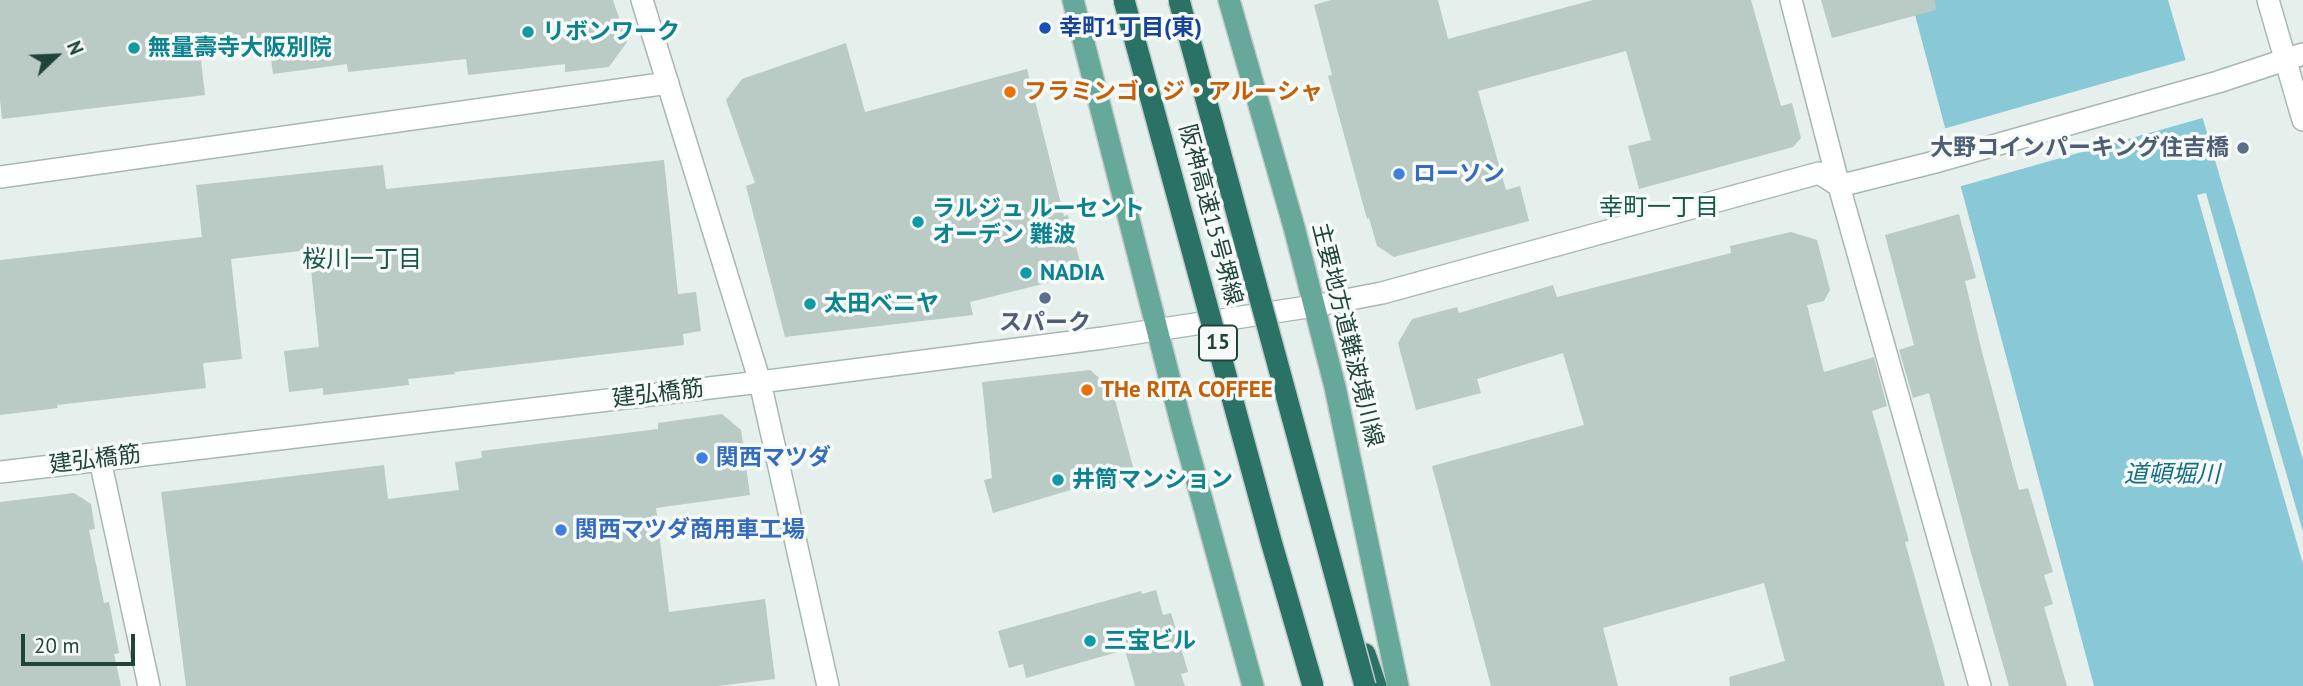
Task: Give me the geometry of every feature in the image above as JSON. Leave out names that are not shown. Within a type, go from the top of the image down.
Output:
[{"type":"highway","name":"阪神高速15号堺線","points":[[1124,0],[1313,686]]},
{"type":"highway","name":"阪神高速15号堺線","points":[[1179,0],[1365,686]]},
{"type":"highway","points":[[1323,529],[1376,686]]},
{"type":"main road","points":[[1073,0],[1182,427],[1253,686]]},
{"type":"main road","name":"主要地方道難波境川線","points":[[1229,0],[1335,387],[1398,686]]},
{"type":"street","points":[[642,0],[760,382],[828,686]]},
{"type":"street","points":[[1791,0],[1839,186],[1980,686]]},
{"type":"street","points":[[2268,0],[2294,57],[2303,120]]},
{"type":"street","points":[[1839,186],[1939,161],[2218,82],[2294,57]]},
{"type":"street","points":[[0,177],[668,83]]},
{"type":"street","name":"建弘橋筋","points":[[0,472],[760,382],[1158,330],[1314,306],[1382,293],[1819,173],[1839,186]]},
{"type":"street","points":[[100,460],[149,686]]},
{"type":"water","name":"道頓堀川","points":[[1911,0],[2168,0],[2303,460],[2303,686],[2094,686]]},
{"type":"pier","points":[[2189,59],[2206,117],[1958,187],[1943,129]]},
{"type":"pier","points":[[2206,193],[2303,532],[2303,564],[2197,195]]},
{"type":"building","points":[[0,0],[613,0],[627,42],[609,67],[565,72],[565,64],[468,75],[466,59],[348,72],[347,64],[273,74],[268,37],[199,44],[205,95],[2,119]]},
{"type":"building","points":[[1331,0],[1438,0],[1448,39],[1593,0],[1751,0],[1781,106],[1792,103],[1801,138],[1793,147],[1639,189],[1628,146],[1651,140],[1626,51],[1478,91],[1506,190],[1520,186],[1529,221],[1394,257],[1377,246],[1369,218],[1367,219],[1328,76],[1332,75],[1314,5]]},
{"type":"building","points":[[1821,0],[1935,0],[1936,10],[1832,38]]},
{"type":"building","points":[[846,43],[865,112],[1027,69],[1064,216],[1068,215],[1083,274],[970,302],[973,315],[785,337],[746,186],[755,183],[726,100],[742,79]]},
{"type":"building","points":[[664,160],[678,294],[696,292],[701,331],[683,334],[684,345],[454,372],[455,374],[408,379],[409,385],[323,395],[323,388],[289,392],[284,351],[319,347],[309,250],[231,259],[242,359],[203,363],[206,388],[57,405],[58,408],[0,415],[0,260],[202,237],[196,185],[383,165],[386,189]]},
{"type":"building","points":[[1959,214],[1976,278],[1965,281],[1982,352],[2019,490],[2028,488],[2053,572],[2044,575],[2053,604],[2044,607],[2067,686],[2009,686],[1929,393],[1913,398],[1899,350],[1914,345],[1885,235]]},
{"type":"building","points":[[1791,232],[1817,240],[1830,290],[1824,301],[1807,305],[1824,372],[1874,357],[1887,406],[1872,411],[1909,541],[1905,542],[1945,686],[1730,686],[1729,677],[1785,661],[1764,583],[1603,628],[1618,686],[1491,686],[1432,466],[1584,425],[1563,353],[1477,379],[1481,393],[1416,410],[1398,343],[1412,319],[1457,307],[1459,313],[1553,285],[1557,297],[1731,253],[1730,246]]},
{"type":"building","points":[[1090,370],[1112,389],[1136,478],[1103,487],[1101,481],[993,513],[984,480],[992,478],[982,382]]},
{"type":"building","points":[[722,414],[741,430],[750,495],[656,508],[669,612],[765,599],[775,679],[718,686],[186,686],[161,492],[384,465],[388,499],[459,490],[455,462],[482,458],[481,451],[658,429],[658,423]]},
{"type":"building","points":[[74,493],[91,504],[95,529],[89,530],[104,603],[109,602],[119,653],[114,654],[121,686],[0,686],[0,502]]},
{"type":"building","name":"三宝ビル","points":[[1156,590],[1163,615],[1171,613],[1188,672],[1181,674],[1185,686],[1135,686],[1125,650],[1026,678],[1023,664],[1009,668],[998,631],[1141,591],[1142,594]]},
{"type":"place","name":"幸町1丁目(東)","points":[[1045,28]]},
{"type":"place","name":"リボンワーク","points":[[528,32]]},
{"type":"place","name":"無量壽寺大阪別院","points":[[134,48]]},
{"type":"place","name":"フラミンゴ・ジ・アルーシャ","points":[[1010,92]]},
{"type":"place","name":"大野コインパーキング住吉橋","points":[[2243,148]]},
{"type":"place","name":"ローソン","points":[[1399,174]]},
{"type":"place","name":"ラルジュ ルーセント オーデン 難波","points":[[918,222]]},
{"type":"place","name":"NADIA","points":[[1026,273]]},
{"type":"place","name":"スパーク","points":[[1045,298]]},
{"type":"place","name":"太田ベニヤ","points":[[810,304]]},
{"type":"place","name":"THe RITA COFFEE","points":[[1087,390]]},
{"type":"place","name":"関西マツダ","points":[[702,458]]},
{"type":"place","name":"井筒マンション","points":[[1058,480]]},
{"type":"place","name":"関西マツダ商用車工場","points":[[561,530]]},
{"type":"place","name":"三宝ビル","points":[[1090,641]]},
{"type":"district","name":"幸町一丁目","points":[[1659,208]]},
{"type":"district","name":"桜川一丁目","points":[[362,260]]}]
